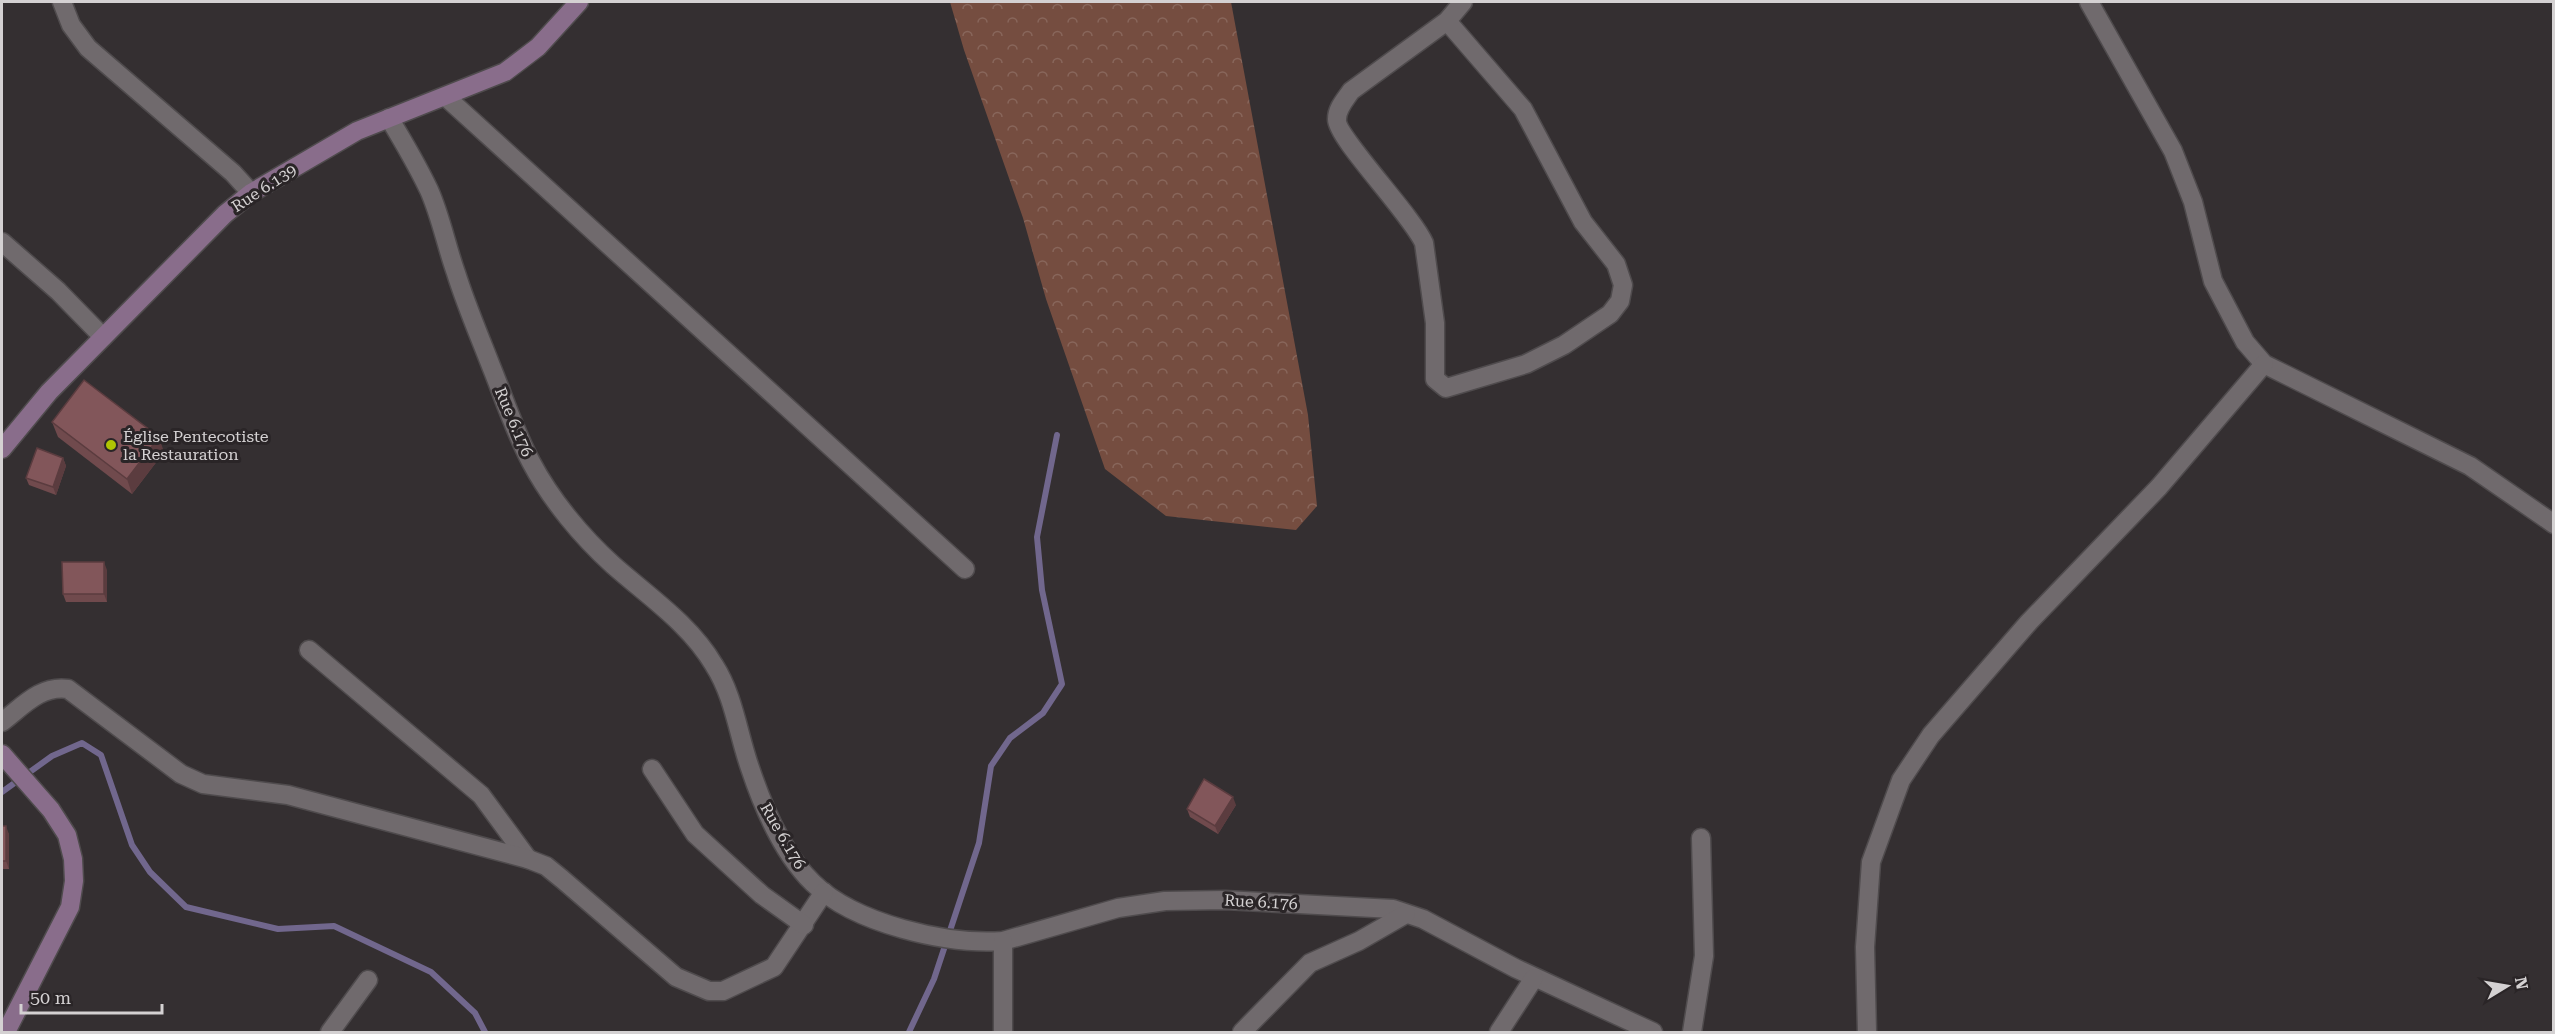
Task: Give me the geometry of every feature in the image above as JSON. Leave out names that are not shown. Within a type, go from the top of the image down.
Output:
[{"type":"street","points":[[62,2],[71,25],[88,48],[233,173],[251,193]]},
{"type":"street","name":"Rue 6.139","points":[[2,449],[49,392],[225,214],[251,193],[357,131],[505,72],[538,47],[579,2]]},
{"type":"street","points":[[1447,21],[1523,109],[1582,222],[1616,264],[1623,285],[1620,301],[1610,314],[1564,345],[1526,364],[1446,387],[1435,380],[1435,323],[1424,243],[1419,231],[1391,194],[1341,135],[1336,121],[1341,105],[1351,91],[1447,21],[1463,2]]},
{"type":"street","points":[[2089,2],[2174,151],[2193,202],[2213,281],[2245,342],[2264,363],[2470,466],[2553,524]]},
{"type":"street","points":[[446,97],[965,569]]},
{"type":"street","name":"Rue 6.176","points":[[389,118],[429,190],[445,231],[455,272],[531,463],[572,521],[592,543],[698,639],[716,667],[731,700],[750,768],[766,809],[792,857],[812,883],[824,892],[838,902],[877,920],[923,934],[987,942],[1003,941],[1118,908],[1165,901],[1272,902],[1393,909],[1423,919],[1534,978],[1653,1032]]},
{"type":"street","points":[[2,242],[58,291],[103,337]]},
{"type":"street","points":[[1867,1032],[1865,947],[1871,862],[1901,780],[1931,735],[2007,648],[2159,487],[2264,363]]},
{"type":"street","points":[[309,650],[481,795],[528,859]]},
{"type":"street","points":[[2,722],[44,690],[56,687],[68,689],[181,774],[203,784],[288,795],[528,859],[546,866],[675,977],[709,991],[723,991],[774,967],[824,892]]},
{"type":"street","points":[[2,754],[51,810],[67,835],[73,859],[74,881],[70,907],[6,1032]]},
{"type":"street","points":[[652,769],[695,834],[762,895],[804,925]]},
{"type":"street","points":[[1692,1032],[1704,956],[1701,838]]},
{"type":"street","points":[[1242,1032],[1310,963],[1359,941],[1406,914]]},
{"type":"street","points":[[1003,941],[1003,1032]]},
{"type":"street","points":[[1499,1032],[1534,978]]},
{"type":"street","points":[[330,1032],[368,980]]},
{"type":"green space","points":[[950,2],[1231,2],[1308,415],[1317,506],[1296,530],[1166,516],[1105,469],[1046,299],[1023,218],[964,50]]},
{"type":"building","name":"Église Pentecotiste la Restauration","points":[[84,380],[159,437],[127,479],[52,422]]},
{"type":"building","points":[[37,448],[63,458],[53,487],[26,478]]},
{"type":"building","points":[[62,562],[104,562],[104,594],[63,594]]},
{"type":"building","points":[[1204,779],[1233,797],[1215,826],[1187,809]]},
{"type":"building","points":[[2,826],[6,826],[6,861],[2,861]]},
{"type":"waterway","points":[[909,1032],[934,979],[979,843],[991,766],[1010,738],[1043,713],[1062,684],[1042,590],[1037,537],[1057,435]]},
{"type":"waterway","points":[[2,792],[52,756],[82,743],[101,755],[132,845],[150,872],[186,907],[278,929],[334,926],[431,972],[475,1013],[485,1032]]},
{"type":"place","name":"Église Pentecotiste la Restauration","points":[[111,445]]}]
